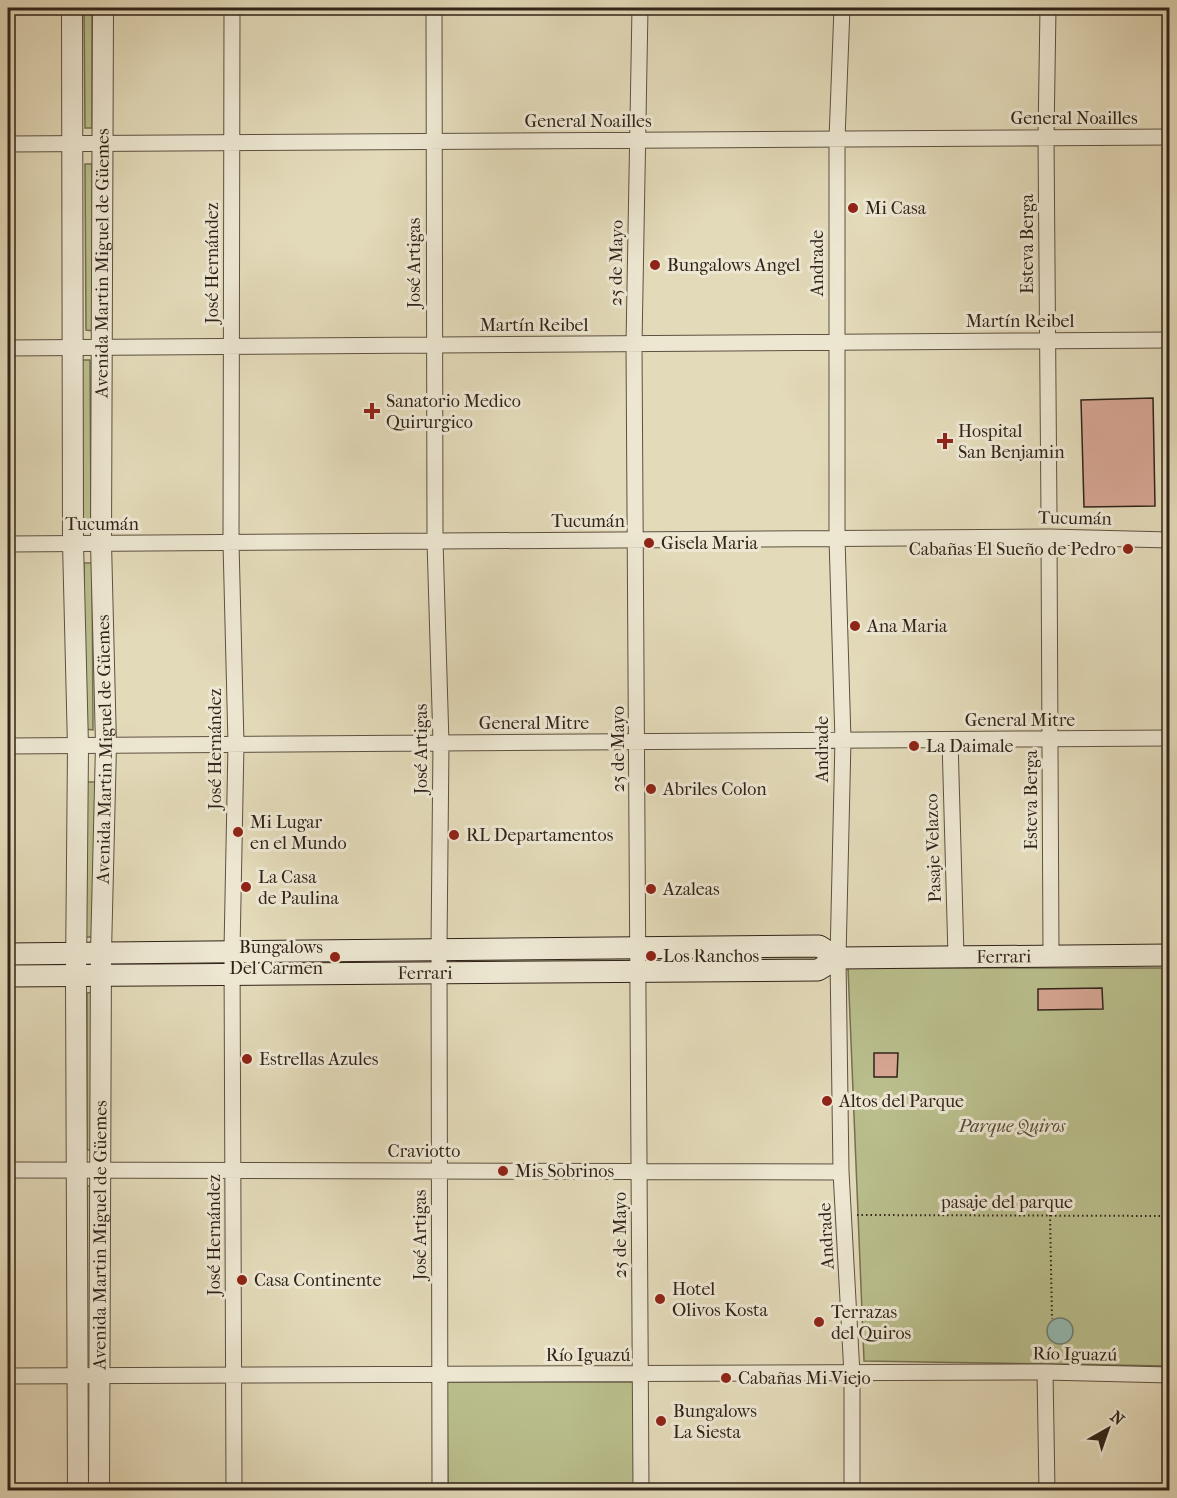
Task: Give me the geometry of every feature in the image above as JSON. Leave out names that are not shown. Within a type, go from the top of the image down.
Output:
[{"type":"main road","name":"Ferrari","points":[[8,954],[438,948],[638,950],[819,946],[838,958]]},
{"type":"main road","name":"Ferrari","points":[[8,976],[818,970],[838,958],[1170,955]]},
{"type":"street","name":"Avenida Martin Miguel de Güemes","points":[[72,8],[73,543],[78,747],[76,953],[78,1491]]},
{"type":"street","name":"Avenida Martin Miguel de Güemes","points":[[99,1491],[101,953],[106,745],[101,543],[104,347],[103,8]]},
{"type":"street","name":"José Hernández","points":[[232,8],[231,543],[236,744],[232,950],[234,1491]]},
{"type":"street","name":"José Artigas","points":[[434,8],[435,541],[441,743],[438,948],[440,1491]]},
{"type":"street","name":"25 de Mayo","points":[[640,8],[634,344],[642,1491]]},
{"type":"street","name":"Andrade","points":[[842,8],[837,139],[837,538],[843,740],[838,958],[841,1172],[852,1374],[852,1491]]},
{"type":"street","name":"Esteva Berga","points":[[1048,8],[1046,138],[1049,516]]},
{"type":"street","name":"General Noailles","points":[[8,144],[1170,137]]},
{"type":"street","name":"Martín Reibel","points":[[8,348],[1170,340]]},
{"type":"street","name":"Esteva Berga","points":[[1049,537],[1051,956]]},
{"type":"street","name":"Tucumán","points":[[8,544],[1049,537],[1170,540]]},
{"type":"street","name":"General Mitre","points":[[8,746],[1170,738]]},
{"type":"street","name":"Pasaje Velazco","points":[[950,740],[956,956]]},
{"type":"street","name":"Craviotto","points":[[8,1170],[841,1172]]},
{"type":"street","name":"Río Iguazú","points":[[8,1376],[1046,1372],[1170,1375]]},
{"type":"street","points":[[1046,1372],[1047,1491]]},
{"type":"path","name":"pasaje del parque","points":[[844,1215],[1170,1216]]},
{"type":"path","points":[[1050,1215],[1052,1319]]},
{"type":"green space","points":[[84,8],[92,8],[92,128],[85,128]]},
{"type":"green space","points":[[85,164],[92,164],[93,331],[86,330]]},
{"type":"green space","points":[[82,360],[90,360],[91,527],[83,527]]},
{"type":"green space","points":[[84,563],[92,563],[93,730],[85,729]]},
{"type":"green space","points":[[87,782],[95,782],[94,937],[86,937]]},
{"type":"green space","points":[[828,953],[828,964],[654,965],[654,955]]},
{"type":"green space","points":[[631,956],[631,967],[457,968],[457,958]]},
{"type":"green space","name":"Parque Quiros","points":[[848,968],[1169,968],[1169,1366],[864,1361]]},
{"type":"green space","points":[[95,992],[94,1150],[87,1150],[87,993]]},
{"type":"green space","points":[[87,1186],[94,1186],[93,1364],[86,1364]]},
{"type":"green space","points":[[447,1382],[634,1382],[634,1490],[448,1490]]},
{"type":"water","points":[[1060,1318],[1069,1322],[1073,1331],[1069,1340],[1060,1344],[1051,1340],[1047,1331],[1051,1322]]},
{"type":"building","points":[[1153,398],[1155,506],[1084,507],[1081,400]]},
{"type":"building","points":[[1102,988],[1103,1009],[1038,1010],[1038,989]]},
{"type":"building","points":[[874,1053],[898,1053],[897,1077],[874,1077]]},
{"type":"place","name":"Mi Casa","points":[[853,208]]},
{"type":"place","name":"Bungalows Angel","points":[[655,265]]},
{"type":"place","name":"Sanatorio Medico Quirurgico","points":[[372,411]]},
{"type":"place","name":"Hospital San Benjamin","points":[[945,441]]},
{"type":"place","name":"Gisela Maria","points":[[649,543]]},
{"type":"place","name":"Cabañas El Sueño de Pedro","points":[[1128,549]]},
{"type":"place","name":"Ana Maria","points":[[855,626]]},
{"type":"place","name":"La Daimale","points":[[914,746]]},
{"type":"place","name":"Abriles Colon","points":[[651,789]]},
{"type":"place","name":"Mi Lugar en el Mundo","points":[[238,832]]},
{"type":"place","name":"RL Departamentos","points":[[454,835]]},
{"type":"place","name":"La Casa de Paulina","points":[[246,887]]},
{"type":"place","name":"Azaleas","points":[[651,889]]},
{"type":"place","name":"Los Ranchos","points":[[651,956]]},
{"type":"place","name":"Bungalows Del Carmen","points":[[335,957]]},
{"type":"place","name":"Estrellas Azules","points":[[247,1059]]},
{"type":"place","name":"Altos del Parque","points":[[827,1101]]},
{"type":"place","name":"Mis Sobrinos","points":[[503,1171]]},
{"type":"place","name":"Casa Continente","points":[[242,1280]]},
{"type":"place","name":"Hotel Olivos Kosta","points":[[660,1299]]},
{"type":"place","name":"Terrazas del Quiros","points":[[819,1322]]},
{"type":"place","name":"Cabañas Mi Viejo","points":[[726,1378]]},
{"type":"place","name":"Bungalows La Siesta","points":[[661,1421]]}]
